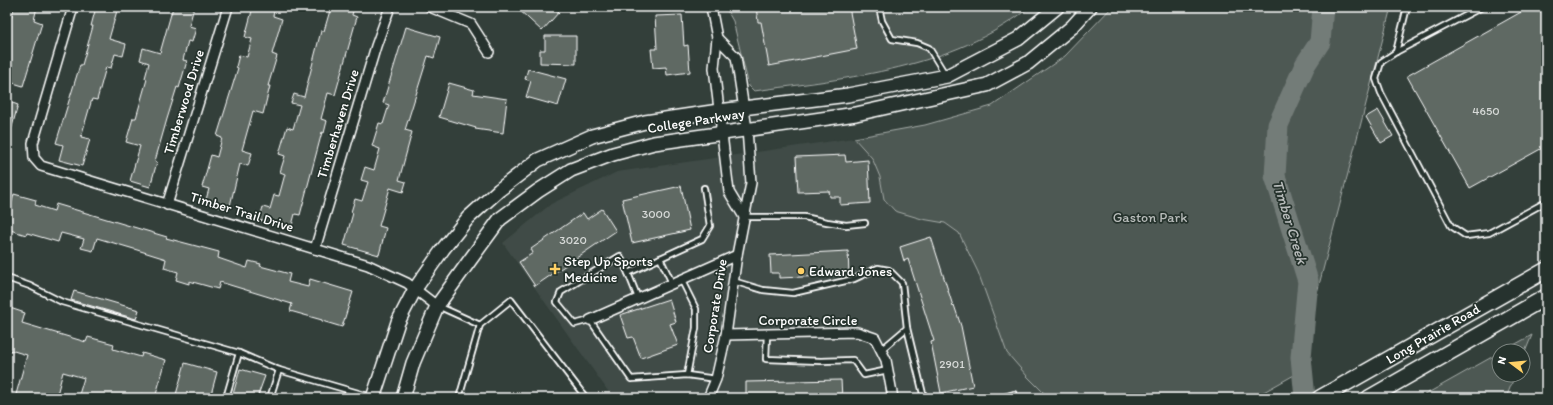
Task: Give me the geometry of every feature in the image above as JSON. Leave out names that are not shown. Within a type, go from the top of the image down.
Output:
[{"type":"main road","name":"College Parkway","points":[[373,398],[398,322],[415,289],[443,249],[468,218],[498,190],[538,160],[592,136],[645,122],[719,111],[848,96],[947,76],[1018,39],[1057,7]]},
{"type":"main road","name":"College Parkway","points":[[403,398],[413,363],[437,306],[500,219],[538,191],[571,170],[613,154],[654,143],[856,114],[987,85],[1028,63],[1072,27],[1090,7]]},
{"type":"main road","points":[[947,76],[953,93]]},
{"type":"main road","name":"Long Prairie Road","points":[[1320,398],[1546,270]]},
{"type":"main road","name":"Long Prairie Road","points":[[1369,398],[1546,297]]},
{"type":"street","name":"Timber Trail Drive","points":[[73,7],[33,144],[34,158],[41,166],[368,265],[407,283],[437,306]]},
{"type":"street","name":"Timberwood Drive","points":[[166,205],[228,7]]},
{"type":"street","name":"Timberhaven Drive","points":[[315,249],[376,46],[390,7]]},
{"type":"street","points":[[430,7],[470,24],[490,52]]},
{"type":"street","points":[[711,7],[717,38],[714,68],[729,192],[744,217]]},
{"type":"street","name":"Corporate Drive","points":[[708,398],[716,379],[726,335],[737,254],[752,184],[747,129],[736,57],[717,38]]},
{"type":"street","points":[[590,320],[737,254]]},
{"type":"street","name":"Corporate Circle","points":[[726,335],[857,332],[875,338],[886,360],[893,398]]},
{"type":"lane","points":[[879,7],[882,21],[892,39],[916,43],[928,48],[947,76]]},
{"type":"lane","points":[[1396,52],[1407,7]]},
{"type":"lane","points":[[1482,7],[1396,52],[1381,62],[1376,80],[1451,226],[1466,236],[1489,233],[1546,202]]},
{"type":"lane","points":[[628,273],[702,239],[710,226],[704,188]]},
{"type":"lane","points":[[744,217],[804,217],[846,224],[865,223]]},
{"type":"lane","points":[[638,298],[620,256],[561,292],[557,302],[575,324],[590,320],[631,379],[687,375],[716,379]]},
{"type":"lane","points":[[660,258],[672,283]]},
{"type":"lane","points":[[733,281],[763,290],[793,293],[854,279],[878,268],[889,270],[902,283],[907,328],[924,398]]},
{"type":"lane","points":[[7,278],[30,286],[62,302],[239,353],[279,370],[373,398]]},
{"type":"lane","points":[[681,279],[696,309],[696,328],[687,375]]},
{"type":"lane","points":[[459,398],[480,325],[511,300],[586,398]]},
{"type":"lane","points":[[437,306],[480,325]]},
{"type":"lane","points":[[881,350],[907,328]]},
{"type":"lane","points":[[767,334],[766,359],[821,361],[853,360],[864,375],[888,370]]},
{"type":"lane","points":[[226,398],[239,353]]},
{"type":"lane","points":[[270,398],[279,370]]},
{"type":"lane","points":[[1001,398],[1014,394]]},
{"type":"shaded area","points":[[854,138],[872,158],[880,177],[884,199],[895,211],[922,219],[945,223],[959,233],[1027,376],[1049,398],[613,398],[503,243],[551,204],[617,172]]},
{"type":"green space","points":[[725,7],[1030,7],[1000,28],[967,44],[933,57],[863,75],[754,91],[749,86],[733,21]]},
{"type":"green space","name":"Gaston Park","points":[[1112,7],[1391,7],[1296,374],[1253,398],[1049,398],[1007,353],[978,272],[959,233],[945,223],[922,219],[895,211],[884,199],[880,177],[872,158],[854,138],[925,125],[992,106],[1065,56]]},
{"type":"green space","points":[[1532,335],[1529,343],[1518,343]]},
{"type":"green space","points":[[1491,358],[1491,383],[1512,383],[1506,398],[1419,398]]},
{"type":"building","points":[[14,7],[37,7],[34,20],[42,23],[23,86],[7,81],[7,32]]},
{"type":"building","points":[[96,7],[118,7],[109,39],[126,44],[123,56],[115,54],[111,68],[106,67],[97,100],[92,99],[81,137],[90,139],[82,166],[59,160],[63,145],[56,143],[80,65],[82,65],[93,26],[91,26]]},
{"type":"building","points":[[173,7],[194,7],[189,26],[196,28],[192,42],[188,41],[183,60],[187,61],[179,88],[177,87],[167,119],[155,161],[157,162],[150,187],[130,181],[140,146],[126,142],[133,118],[136,118],[147,79],[145,78],[149,63],[140,60],[143,48],[160,53]]},
{"type":"building","points":[[253,7],[275,7],[273,16],[282,19],[272,54],[277,56],[268,86],[270,86],[263,114],[253,111],[242,150],[252,153],[248,166],[240,164],[229,210],[205,203],[209,189],[202,187],[211,155],[217,157],[222,138],[217,136],[238,68],[236,67],[239,55],[247,57],[252,39],[245,37]]},
{"type":"building","points":[[331,7],[354,7],[352,15],[357,17],[335,95],[328,93],[321,119],[327,121],[324,133],[322,132],[300,215],[295,214],[291,229],[259,220],[263,207],[270,209],[274,195],[279,196],[285,174],[280,172],[285,156],[279,154],[287,127],[293,129],[300,105],[291,103],[294,94],[304,97],[321,31],[324,31]]},
{"type":"building","points":[[516,7],[554,7],[559,12],[542,31]]},
{"type":"building","points":[[756,7],[849,7],[857,49],[769,66],[761,22],[758,22]]},
{"type":"building","points":[[1530,7],[1546,7],[1546,146],[1470,188],[1407,76]]},
{"type":"building","points":[[682,15],[684,46],[688,45],[690,72],[667,75],[666,67],[653,68],[651,49],[657,49],[655,16]]},
{"type":"building","points":[[406,27],[440,37],[434,58],[428,56],[405,130],[412,132],[399,180],[406,182],[403,192],[390,188],[379,226],[386,228],[379,255],[344,245],[353,213],[351,212],[355,199],[362,201],[368,182],[361,180],[365,167],[374,170],[380,149],[372,146],[379,123],[383,124],[389,105],[383,103]]},
{"type":"building","points":[[545,36],[576,36],[576,64],[540,63],[540,50],[545,50]]},
{"type":"building","points":[[528,69],[566,79],[558,106],[526,97],[531,81],[525,79]]},
{"type":"building","points":[[449,83],[474,90],[473,94],[507,99],[503,133],[475,129],[476,128],[439,117]]},
{"type":"building","points":[[7,101],[18,105],[10,134],[7,134]]},
{"type":"building","points":[[1378,110],[1393,136],[1381,143],[1366,117]]},
{"type":"building","points":[[845,155],[846,162],[868,160],[870,203],[840,205],[840,197],[830,197],[829,191],[798,192],[796,157]]},
{"type":"building","points":[[681,186],[690,230],[632,243],[622,199]]},
{"type":"building","points":[[14,194],[36,200],[35,205],[54,211],[56,204],[167,237],[166,238],[219,252],[218,258],[247,268],[249,261],[261,264],[260,266],[290,274],[288,282],[308,287],[310,279],[353,292],[342,327],[290,311],[292,304],[220,282],[218,289],[189,281],[189,284],[176,280],[178,272],[164,268],[166,259],[97,238],[93,251],[81,248],[84,239],[61,233],[58,242],[7,229],[7,219]]},
{"type":"building","points":[[602,209],[616,231],[535,286],[519,262],[533,253],[531,249],[583,213],[587,219]]},
{"type":"building","points":[[931,237],[961,326],[973,386],[941,393],[931,342],[934,341],[908,259],[904,261],[900,247]]},
{"type":"building","points":[[848,251],[849,275],[779,278],[779,273],[771,273],[770,255]]},
{"type":"building","points":[[74,291],[139,310],[136,319],[71,300]]},
{"type":"building","points":[[669,299],[676,322],[670,324],[678,345],[641,358],[633,337],[628,338],[620,315]]},
{"type":"building","points":[[7,307],[25,313],[22,323],[86,342],[88,337],[114,344],[113,349],[141,357],[142,353],[166,360],[155,398],[141,394],[140,398],[78,398],[84,378],[63,372],[56,398],[15,398],[27,355],[7,349]]},
{"type":"building","points":[[185,363],[217,372],[210,398],[175,398]]},
{"type":"building","points":[[240,369],[265,376],[257,398],[232,398]]},
{"type":"building","points":[[841,380],[842,398],[746,398],[746,382]]},
{"type":"waterway","name":"Timber Creek","points":[[1305,398],[1301,357],[1308,281],[1275,176],[1278,125],[1305,65],[1320,42],[1323,7]]},
{"type":"place","name":"Step Up Sports Medicine","points":[[555,269]]},
{"type":"place","name":"Edward Jones","points":[[801,271]]}]
